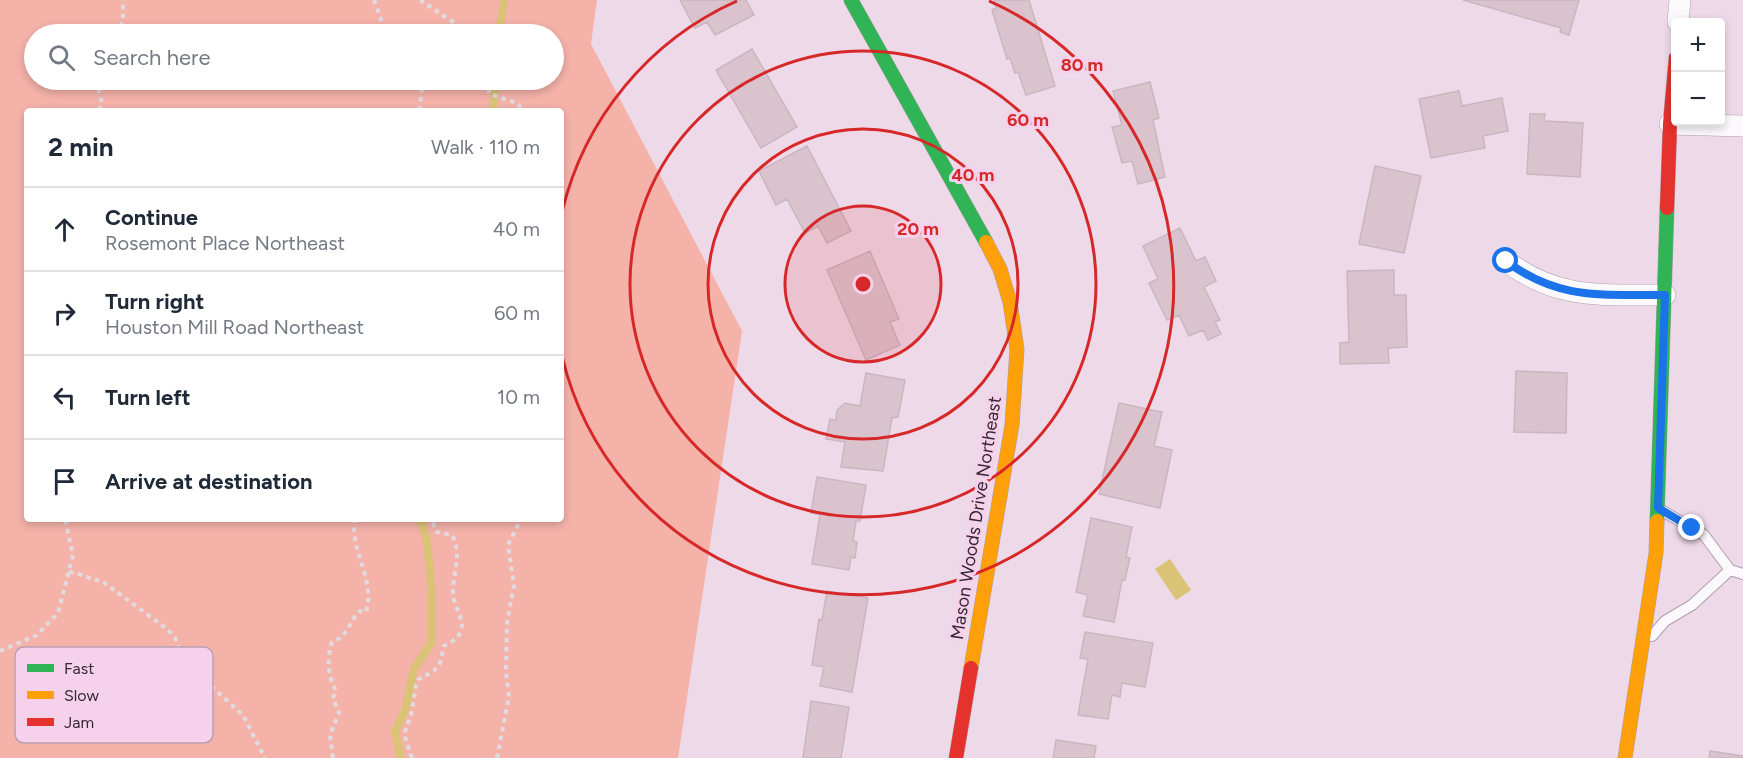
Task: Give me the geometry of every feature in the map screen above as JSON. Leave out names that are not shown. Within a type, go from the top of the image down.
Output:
[{"type":"street","name":"Mason Woods Drive Northeast","points":[[850,0],[952,178],[1000,269],[1010,302],[1017,349],[1012,425],[956,758]]},
{"type":"street","points":[[1678,18],[1680,0]]},
{"type":"street","points":[[1625,758],[1644,645],[1656,553],[1670,124],[1675,72]]},
{"type":"street","points":[[1670,124],[1743,126]]},
{"type":"street","points":[[1506,261],[1538,283],[1557,289],[1579,293],[1665,295]]},
{"type":"lane","points":[[1658,508],[1704,535],[1730,570],[1743,574]]},
{"type":"lane","points":[[1644,645],[1665,621],[1692,605],[1730,570]]},
{"type":"path","points":[[121,24],[123,0]]},
{"type":"path","points":[[374,0],[384,24]]},
{"type":"path","points":[[420,0],[456,24]]},
{"type":"path","points":[[98,90],[102,104],[100,108]]},
{"type":"path","points":[[419,108],[421,90]]},
{"type":"path","points":[[489,90],[490,94],[518,103],[522,108]]},
{"type":"path","points":[[0,651],[37,635],[58,613],[73,555],[66,522]]},
{"type":"path","points":[[333,758],[330,735],[339,713],[333,698],[336,690],[330,674],[328,653],[332,642],[341,639],[348,632],[351,619],[360,611],[366,612],[368,603],[364,565],[354,544],[355,522]]},
{"type":"path","points":[[412,758],[404,735],[411,715],[416,686],[423,676],[434,671],[440,663],[444,646],[453,641],[462,628],[461,619],[454,606],[453,589],[454,573],[459,556],[458,546],[452,535],[437,532],[432,522]]},
{"type":"path","points":[[496,758],[509,696],[506,672],[507,622],[514,585],[508,544],[519,522]]},
{"type":"path","points":[[69,572],[102,581],[167,629],[175,638],[178,647]]},
{"type":"path","points":[[213,688],[243,715],[265,758]]},
{"type":"shaded area","points":[[0,0],[597,0],[591,44],[742,331],[678,758],[0,758]]},
{"type":"shaded area","points":[[1170,559],[1191,590],[1176,600],[1155,569]]},
{"type":"building","points":[[680,0],[746,0],[754,15],[715,35],[707,22],[695,28]]},
{"type":"building","points":[[994,0],[1029,0],[1055,86],[1026,95],[1018,72],[1015,73],[1010,58],[1007,59],[992,10],[996,8]]},
{"type":"building","points":[[1463,0],[1579,0],[1569,35],[1560,32],[1561,28]]},
{"type":"building","points":[[752,49],[797,127],[761,148],[716,70]]},
{"type":"building","points":[[1150,82],[1159,118],[1153,120],[1165,177],[1138,184],[1132,161],[1122,163],[1112,127],[1122,125],[1113,91]]},
{"type":"building","points":[[1459,91],[1462,106],[1502,98],[1508,131],[1483,136],[1485,148],[1431,158],[1419,99]]},
{"type":"building","points":[[1530,114],[1545,114],[1544,121],[1583,123],[1580,177],[1527,174]]},
{"type":"building","points":[[807,146],[851,231],[827,243],[818,226],[805,233],[787,199],[776,205],[759,171]]},
{"type":"building","points":[[1375,166],[1421,176],[1404,253],[1359,244]]},
{"type":"building","points":[[1180,228],[1196,261],[1205,257],[1216,281],[1204,287],[1220,320],[1215,322],[1221,334],[1208,340],[1203,330],[1189,336],[1179,315],[1167,320],[1149,283],[1158,279],[1143,246]]},
{"type":"building","points":[[870,251],[899,319],[890,322],[900,345],[866,360],[827,270]]},
{"type":"building","points":[[1394,270],[1394,295],[1406,295],[1407,347],[1388,348],[1389,363],[1340,364],[1340,343],[1349,342],[1347,271]]},
{"type":"building","points":[[1516,371],[1567,373],[1566,433],[1514,432]]},
{"type":"building","points":[[866,373],[905,380],[898,417],[892,418],[883,471],[841,467],[845,442],[826,439],[830,419],[836,420],[837,410],[845,403],[860,406]]},
{"type":"building","points":[[1119,403],[1162,412],[1154,446],[1172,450],[1160,508],[1099,494]]},
{"type":"building","points":[[817,477],[866,485],[860,521],[856,521],[853,541],[857,542],[855,558],[851,557],[849,570],[812,564],[820,515],[811,513]]},
{"type":"building","points":[[1091,518],[1132,527],[1126,557],[1130,558],[1125,580],[1122,580],[1114,622],[1083,616],[1088,595],[1076,592]]},
{"type":"building","points":[[827,591],[868,598],[852,692],[820,686],[824,667],[812,665],[819,619],[822,620]]},
{"type":"building","points":[[1085,632],[1153,643],[1145,687],[1122,683],[1120,697],[1112,695],[1108,719],[1078,715],[1088,659],[1080,658]]},
{"type":"building","points":[[811,701],[849,707],[841,758],[803,758]]},
{"type":"building","points":[[1056,740],[1096,746],[1094,758],[1053,758]]},
{"type":"building","points":[[1710,751],[1743,756],[1743,758],[1709,758]]},
{"type":"waterway","points":[[500,24],[504,0]]},
{"type":"waterway","points":[[493,108],[494,90]]},
{"type":"waterway","points":[[401,758],[395,731],[405,711],[414,669],[432,642],[432,593],[427,540],[421,522]]},
{"type":"traffic: fast","points":[[851,0],[986,242]]},
{"type":"traffic: fast","points":[[1657,521],[1667,208]]},
{"type":"traffic: slow","points":[[971,668],[1012,425],[1017,349],[1010,302],[1000,269],[986,242]]},
{"type":"traffic: slow","points":[[1625,758],[1656,553],[1657,521]]},
{"type":"traffic: jam","points":[[1667,208],[1675,72]]},
{"type":"traffic: jam","points":[[956,758],[971,668]]},
{"type":"route","points":[[1506,261],[1538,283],[1557,289],[1579,293],[1665,295],[1658,508],[1692,528]]}]
